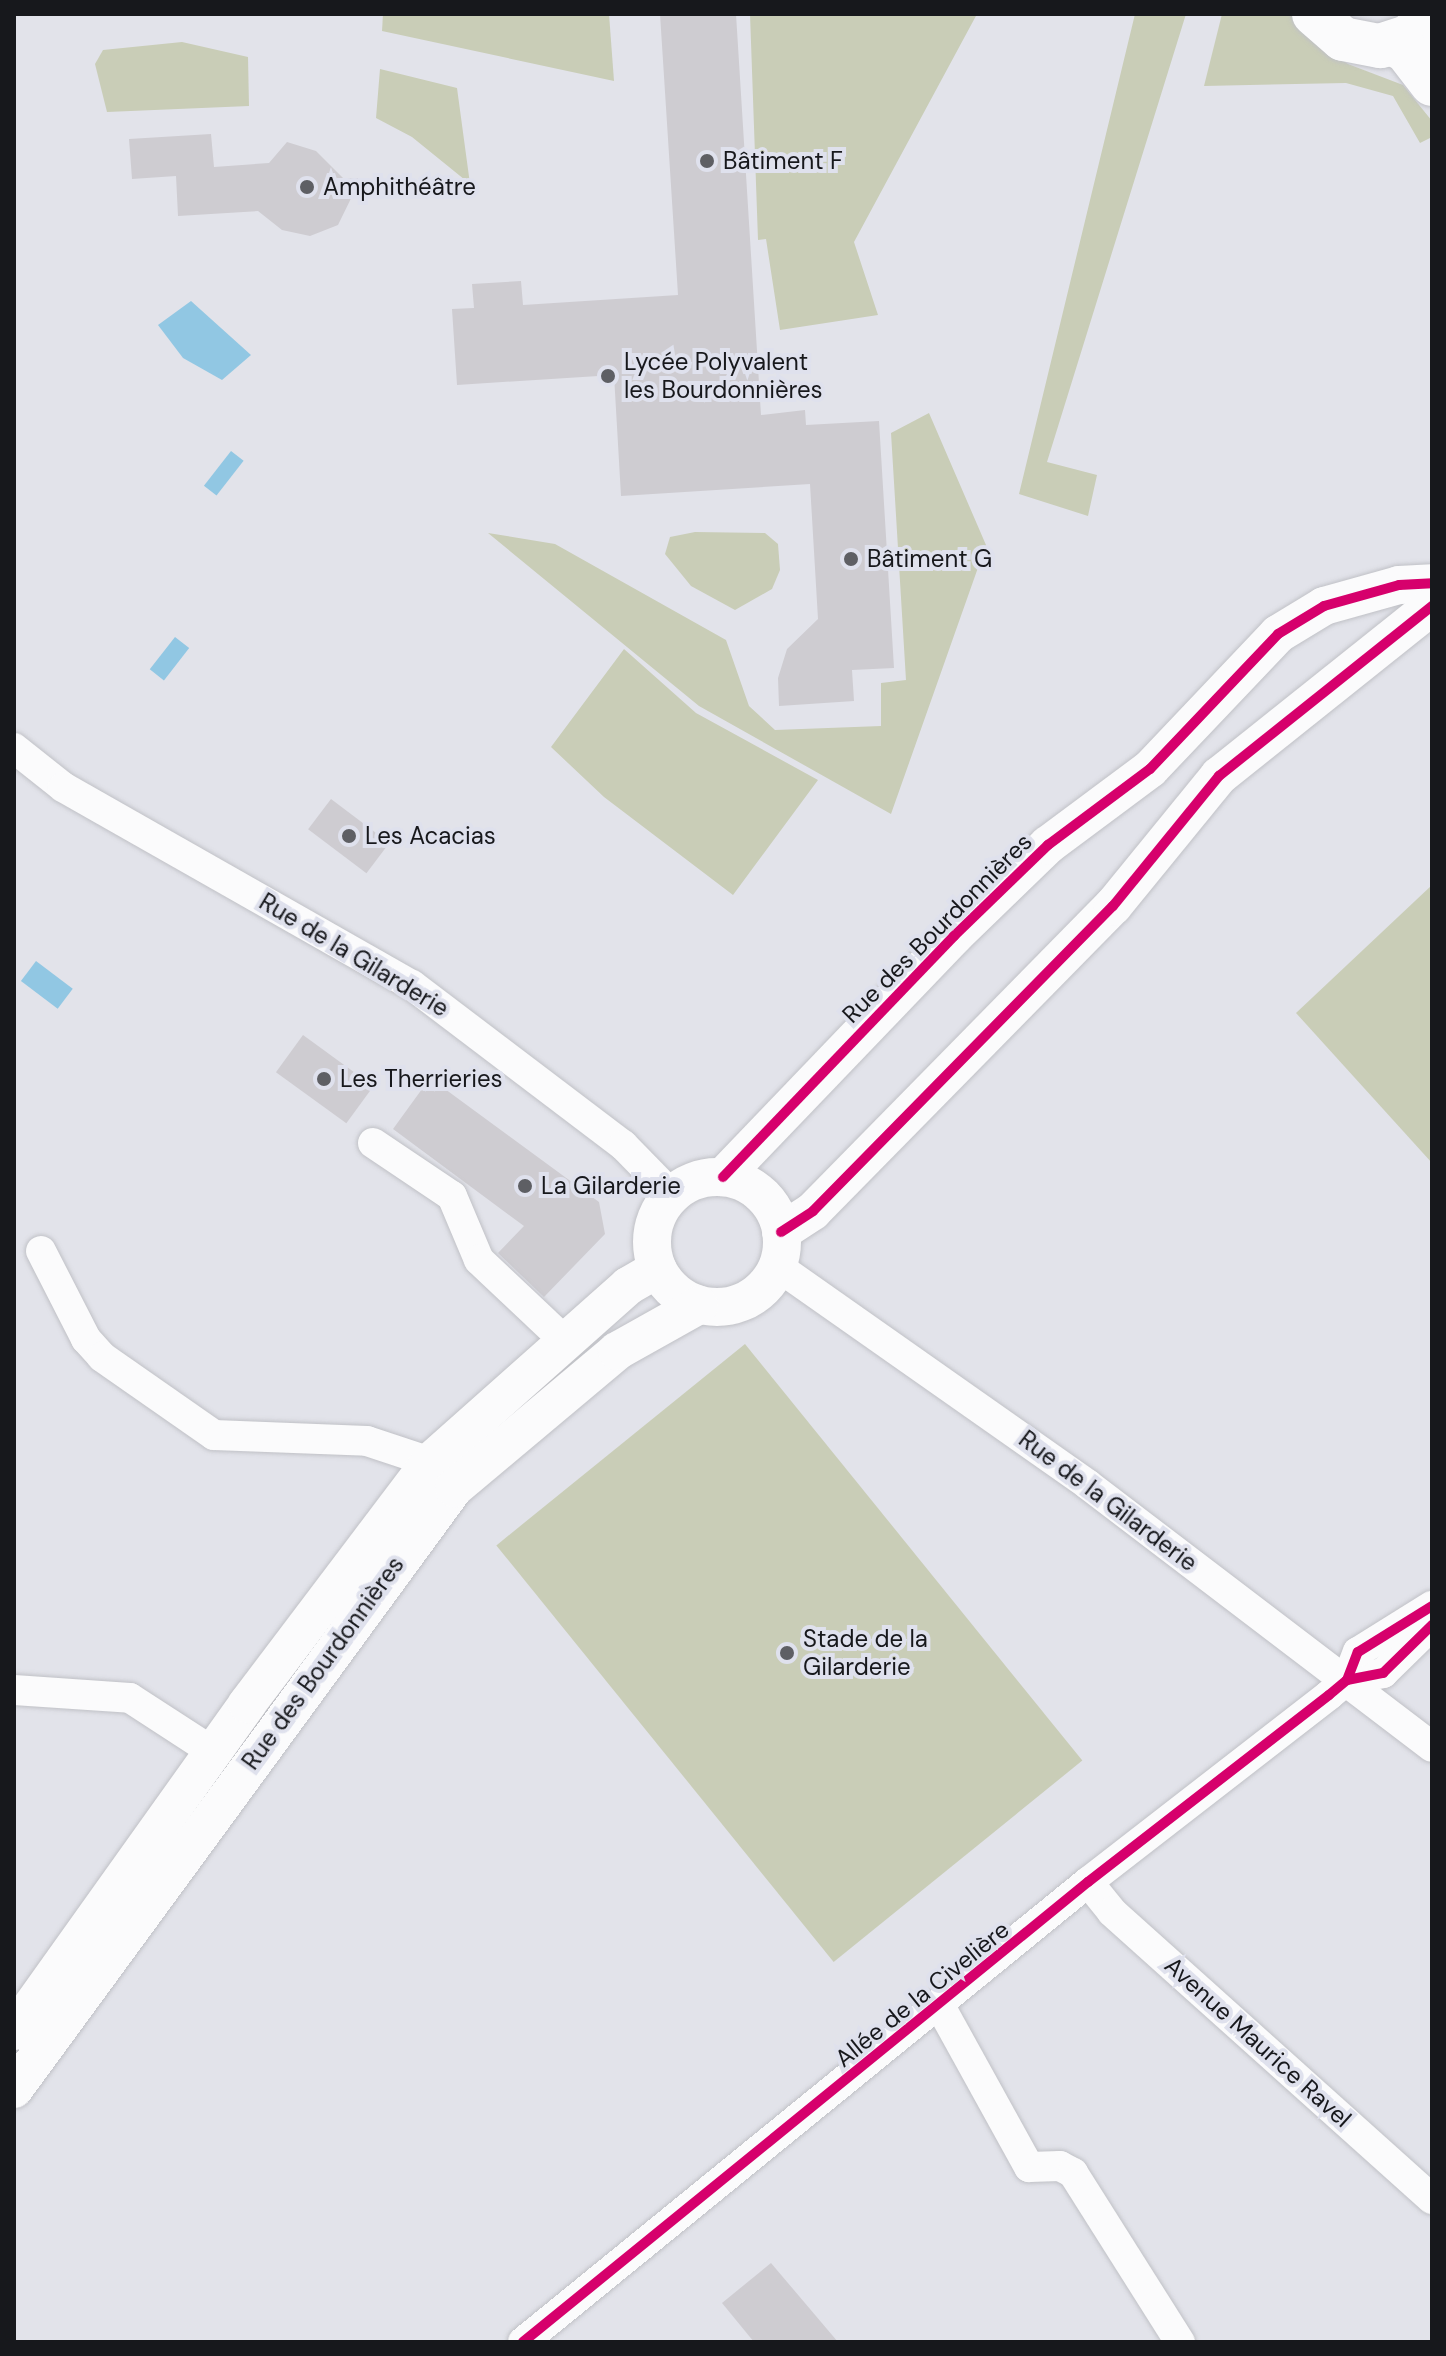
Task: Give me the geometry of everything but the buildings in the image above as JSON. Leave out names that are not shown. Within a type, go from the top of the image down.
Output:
[{"type":"main road","points":[[1314,14],[1343,39],[1391,44],[1405,49],[1432,84]]},
{"type":"main road","points":[[1391,44],[1432,15]]},
{"type":"street","name":"Rue des Bourdonnières","points":[[723,1177],[975,915],[1048,845],[1150,769],[1278,634],[1324,606],[1399,585],[1432,583]]},
{"type":"street","points":[[779,1249],[761,1195],[723,1177],[699,1179],[672,1195],[652,1234],[657,1269],[676,1292],[699,1305],[725,1306],[749,1298],[779,1249],[813,1211],[1113,906],[1219,776],[1432,606]]},
{"type":"street","name":"Rue de la Gilarderie","points":[[14,748],[63,787],[412,985],[623,1145],[672,1195]]},
{"type":"street","points":[[373,1143],[452,1196],[479,1260],[565,1341]]},
{"type":"street","name":"Rue de la Gilarderie","points":[[779,1249],[1432,1747]]},
{"type":"street","points":[[41,1251],[86,1339],[102,1357],[214,1435],[367,1441],[430,1462]]},
{"type":"street","name":"Rue des Bourdonnières","points":[[14,2031],[213,1752],[430,1462],[628,1286],[657,1269]]},
{"type":"street","name":"Rue des Bourdonnières","points":[[14,2089],[454,1488],[617,1351],[699,1305]]},
{"type":"street","name":"Allée de la Civelière","points":[[1347,1680],[1358,1652],[1432,1606]]},
{"type":"street","name":"Allée de la Civelière","points":[[523,2342],[940,2006],[1088,1882],[1347,1680],[1383,1673],[1432,1625]]},
{"type":"street","points":[[14,1690],[130,1698],[213,1752]]},
{"type":"street","name":"Avenue Maurice Ravel","points":[[1088,1882],[1112,1912],[1432,2199]]},
{"type":"street","points":[[940,2006],[1029,2167],[1060,2166],[1073,2173],[1180,2342]]},
{"type":"green space","points":[[383,14],[609,14],[614,81],[382,31]]},
{"type":"green space","points":[[750,14],[977,14],[854,242],[878,315],[780,330],[766,239],[758,240]]},
{"type":"green space","points":[[1135,14],[1186,14],[1047,462],[1097,475],[1088,516],[1019,494]]},
{"type":"green space","points":[[1222,14],[1295,14],[1316,44],[1348,64],[1403,85],[1432,121],[1432,137],[1420,143],[1393,96],[1346,83],[1204,86]]},
{"type":"green space","points":[[182,42],[248,57],[249,106],[107,112],[95,64],[103,50]]},
{"type":"green space","points":[[380,69],[457,88],[470,184],[412,137],[376,118]]},
{"type":"green space","points":[[929,413],[986,545],[891,814],[699,706],[488,533],[555,544],[726,640],[749,706],[775,730],[881,726],[881,683],[906,680],[891,433]]},
{"type":"green space","points":[[695,532],[765,533],[778,544],[780,570],[772,589],[735,610],[691,586],[665,554],[670,537]]},
{"type":"green space","points":[[624,649],[696,713],[818,780],[733,895],[604,797],[551,747]]},
{"type":"green space","points":[[1432,885],[1432,1163],[1296,1013]]},
{"type":"green space","name":"Stade de la Gilarderie","points":[[745,1344],[1082,1761],[834,1962],[496,1545]]},
{"type":"water","points":[[191,301],[251,355],[222,380],[183,358],[158,325]]},
{"type":"water","points":[[231,451],[244,461],[217,496],[204,486]]},
{"type":"water","points":[[175,637],[189,648],[164,680],[150,669]]},
{"type":"water","points":[[36,961],[73,989],[58,1009],[21,981]]},
{"type":"cycle path","points":[[723,1177],[954,936],[1048,845],[1150,769],[1278,634],[1324,606],[1399,585],[1432,583]]},
{"type":"cycle path","points":[[781,1232],[813,1211],[1113,906],[1219,776],[1432,606]]},
{"type":"cycle path","points":[[523,2342],[1088,1882],[1329,1695],[1347,1680],[1358,1652],[1432,1606]]},
{"type":"cycle path","points":[[1347,1680],[1383,1673],[1432,1625]]},
{"type":"place","name":"Bâtiment F","points":[[707,161]]},
{"type":"place","name":"Amphithéâtre","points":[[307,187]]},
{"type":"place","name":"Lycée Polyvalent les Bourdonnières","points":[[608,376]]},
{"type":"place","name":"Bâtiment G","points":[[851,559]]},
{"type":"place","name":"Les Acacias","points":[[349,836]]},
{"type":"place","name":"Les Therrieries","points":[[324,1079]]},
{"type":"place","name":"La Gilarderie","points":[[525,1186]]},
{"type":"place","name":"Stade de la Gilarderie","points":[[787,1653]]}]
